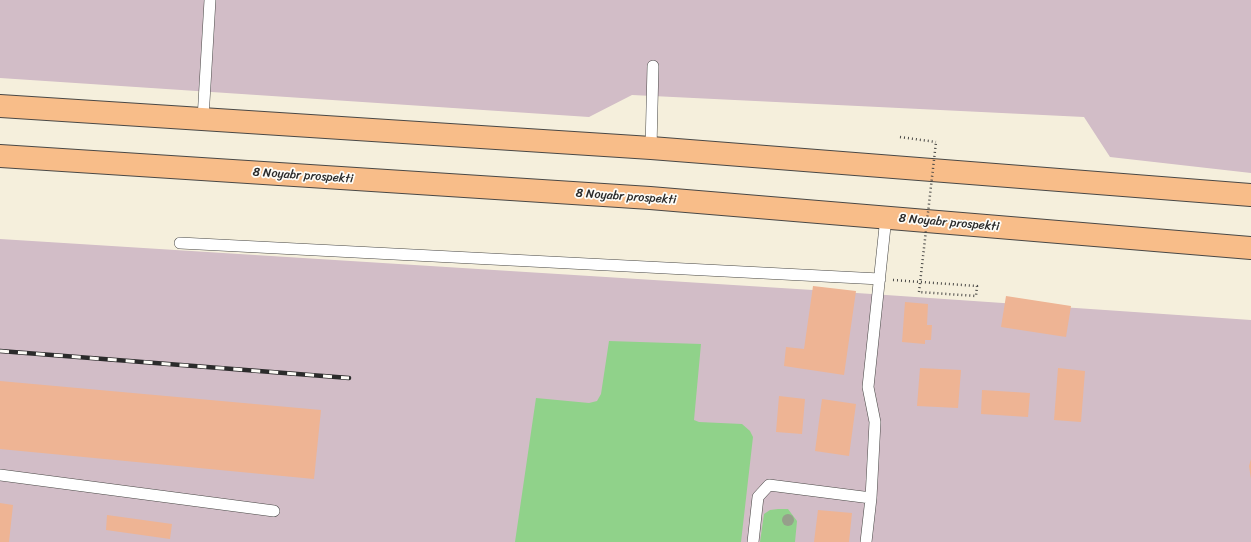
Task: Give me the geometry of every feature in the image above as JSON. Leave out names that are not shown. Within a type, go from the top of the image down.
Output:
[{"type":"highway","points":[[0,106],[652,148],[1251,195]]},
{"type":"highway","name":"8 Noyabr prospekti","points":[[0,156],[650,198],[1251,248]]},
{"type":"lane","points":[[203,119],[210,0]]},
{"type":"lane","points":[[652,148],[653,66]]},
{"type":"lane","points":[[866,542],[871,498],[875,422],[868,387],[886,217]]},
{"type":"lane","points":[[180,243],[880,279]]},
{"type":"lane","points":[[0,475],[274,511]]},
{"type":"lane","points":[[753,542],[758,497],[769,485],[871,498]]},
{"type":"path","points":[[880,279],[977,286],[976,296],[919,292],[936,142],[900,137]]},
{"type":"shaded area","points":[[0,0],[1251,0],[1251,173],[1110,157],[1084,117],[632,95],[589,117],[0,78]]},
{"type":"shaded area","points":[[0,239],[813,290],[1251,320],[1251,542],[0,542]]},
{"type":"green space","points":[[609,341],[701,344],[694,420],[699,422],[742,424],[750,431],[753,437],[741,542],[515,542],[536,398],[589,403],[597,401],[601,394]]},
{"type":"green space","points":[[788,509],[797,521],[795,542],[760,542],[764,514],[770,510]]},
{"type":"building","points":[[813,286],[856,291],[844,375],[784,366],[786,347],[804,349]]},
{"type":"building","points":[[1006,296],[1071,306],[1066,337],[1001,327]]},
{"type":"building","points":[[905,302],[928,304],[927,325],[932,325],[931,340],[925,340],[925,344],[902,342]]},
{"type":"building","points":[[920,368],[961,370],[958,408],[917,406]]},
{"type":"building","points":[[1058,368],[1085,371],[1081,422],[1054,420]]},
{"type":"building","points":[[0,381],[321,410],[314,479],[0,449]]},
{"type":"building","points":[[982,390],[1030,393],[1028,417],[981,414]]},
{"type":"building","points":[[779,396],[805,399],[802,434],[776,432]]},
{"type":"building","points":[[822,399],[856,404],[849,456],[815,451]]},
{"type":"building","points":[[1251,459],[1251,479],[1249,466]]},
{"type":"building","points":[[0,503],[13,505],[9,542],[0,542]]},
{"type":"building","points":[[818,510],[852,513],[849,542],[814,542]]},
{"type":"building","points":[[107,515],[172,524],[170,539],[106,530]]},
{"type":"railway","points":[[0,351],[349,378]]}]
